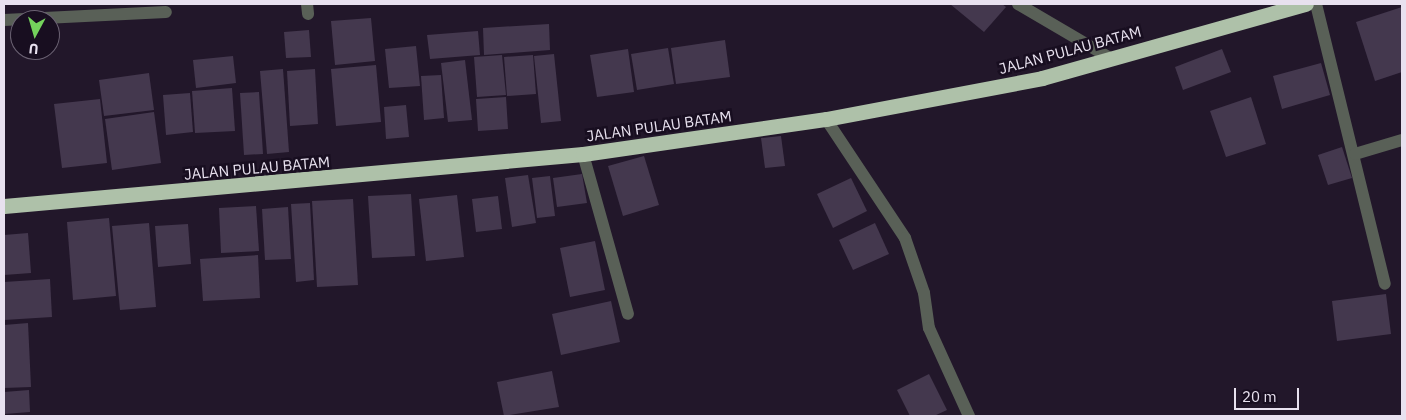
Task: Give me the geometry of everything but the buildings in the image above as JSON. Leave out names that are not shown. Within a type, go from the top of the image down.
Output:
[{"type":"highway","name":"JALAN PULAU BATAM","points":[[4,206],[583,154],[826,119],[1042,78],[1306,4]]},
{"type":"street","points":[[1018,4],[1110,58]]},
{"type":"street","points":[[1316,4],[1356,154],[1385,284]]},
{"type":"street","points":[[4,20],[166,12]]},
{"type":"street","points":[[826,119],[905,238],[924,293],[929,328],[969,416]]},
{"type":"street","points":[[1356,154],[1402,140]]},
{"type":"street","points":[[583,154],[628,314]]}]
